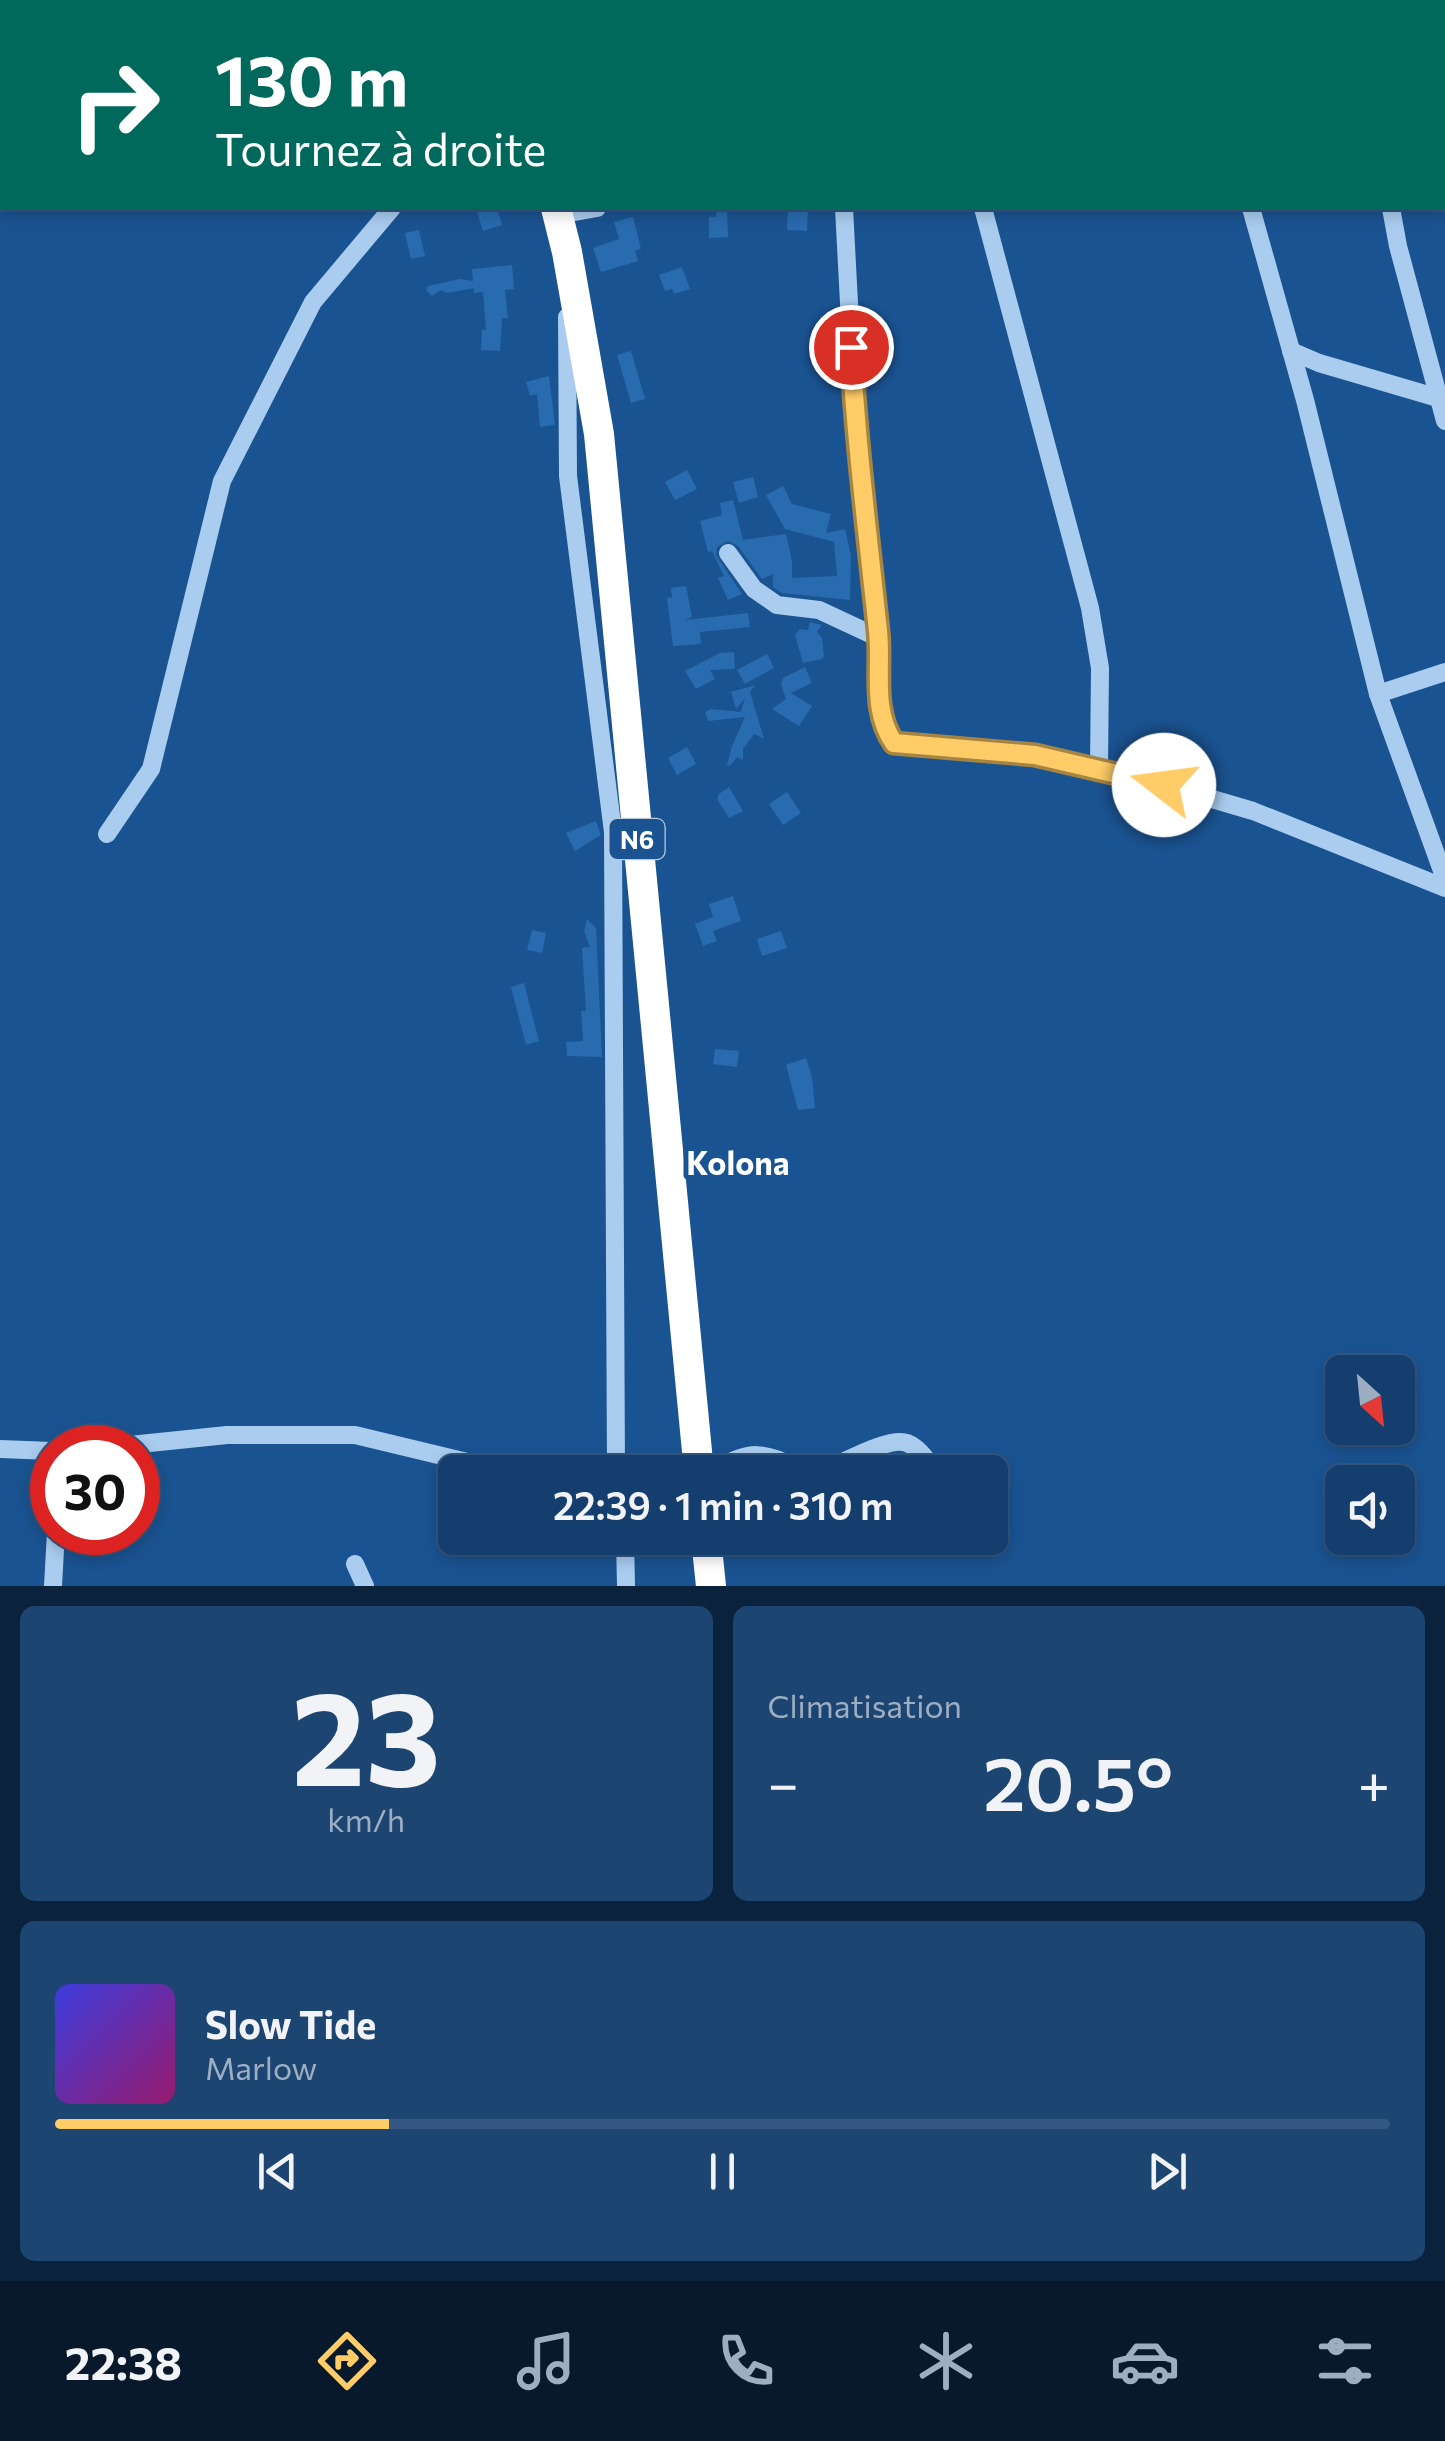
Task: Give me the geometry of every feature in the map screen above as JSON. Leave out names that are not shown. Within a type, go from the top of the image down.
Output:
[{"type":"highway","name":"N6","points":[[557,211],[599,434],[701,1455]]},
{"type":"highway","points":[[708,1555],[711,1586]]},
{"type":"street","points":[[107,834],[151,769],[222,481],[313,302],[390,210]]},
{"type":"street","points":[[844,210],[855,417],[879,638],[880,706],[884,728],[894,743],[1035,755],[1099,768],[1254,811],[1445,888]]},
{"type":"street","points":[[984,210],[1090,608],[1100,668],[1099,768]]},
{"type":"street","points":[[1253,210],[1378,694],[1445,879]]},
{"type":"street","points":[[1391,210],[1445,421]]},
{"type":"street","points":[[567,252],[568,476],[613,832],[616,1455]]},
{"type":"street","points":[[1291,351],[1442,401]]},
{"type":"street","points":[[728,553],[754,590],[776,605],[819,610],[879,638]]},
{"type":"street","points":[[1378,694],[1445,672]]},
{"type":"street","points":[[160,1442],[227,1435],[355,1435],[438,1455]]},
{"type":"street","points":[[860,1455],[900,1442],[922,1455]]},
{"type":"street","points":[[0,1449],[30,1450]]},
{"type":"street","points":[[53,1586],[55,1555]]},
{"type":"street","points":[[625,1555],[626,1586]]},
{"type":"street","points":[[356,1564],[365,1586]]},
{"type":"building","points":[[477,210],[498,210],[502,225],[483,231]]},
{"type":"building","points":[[717,210],[727,210],[728,237],[709,238],[709,217],[716,217]]},
{"type":"building","points":[[788,210],[808,210],[807,231],[787,230]]},
{"type":"building","points":[[633,217],[641,249],[635,250],[638,261],[601,272],[593,248],[619,239],[614,222]]},
{"type":"building","points":[[419,230],[425,256],[411,259],[405,233]]},
{"type":"building","points":[[512,265],[514,289],[505,290],[508,318],[502,318],[500,351],[481,350],[482,330],[486,330],[483,292],[474,293],[474,288],[447,293],[440,290],[432,296],[426,290],[428,286],[460,279],[473,281],[472,269]]},
{"type":"building","points":[[682,267],[690,289],[674,294],[672,289],[665,291],[659,275]]},
{"type":"building","points":[[631,351],[645,399],[631,403],[617,355]]},
{"type":"building","points":[[549,376],[555,425],[540,427],[537,394],[530,396],[526,382]]},
{"type":"building","points":[[687,470],[697,489],[675,500],[665,482]]},
{"type":"building","points":[[753,477],[758,497],[739,503],[733,482]]},
{"type":"building","points":[[783,486],[792,504],[831,514],[826,533],[845,529],[851,556],[850,600],[782,593],[773,587],[773,574],[762,579],[738,546],[728,541],[717,547],[716,555],[742,594],[728,600],[718,578],[724,576],[712,551],[708,552],[700,521],[722,515],[720,503],[733,500],[743,540],[786,534],[792,578],[837,576],[834,542],[785,529],[766,495]]},
{"type":"building","points":[[686,586],[692,617],[685,620],[748,613],[750,627],[700,632],[701,644],[673,646],[667,598],[672,597],[671,588]]},
{"type":"building","points":[[810,622],[822,625],[817,632],[822,638],[824,656],[803,663],[795,635],[800,629],[808,630]]},
{"type":"building","points":[[734,652],[735,669],[710,670],[715,679],[696,689],[685,671],[720,653]]},
{"type":"building","points":[[767,654],[774,668],[745,684],[737,670]]},
{"type":"building","points":[[805,667],[812,683],[791,693],[812,706],[799,726],[772,709],[786,699],[783,678]]},
{"type":"building","points":[[755,685],[750,692],[764,739],[754,734],[743,749],[743,760],[737,757],[730,766],[727,765],[732,746],[745,717],[708,721],[705,712],[741,712],[745,698],[736,709],[731,692]]},
{"type":"building","points":[[687,747],[696,764],[677,775],[668,758]]},
{"type":"building","points":[[729,787],[743,811],[729,818],[717,799]]},
{"type":"building","points":[[787,792],[801,813],[783,825],[769,804]]},
{"type":"building","points":[[596,821],[601,835],[575,851],[566,833]]},
{"type":"building","points":[[733,896],[741,921],[713,931],[717,941],[703,946],[695,924],[713,917],[709,904]]},
{"type":"building","points":[[587,919],[596,928],[602,1057],[567,1056],[566,1042],[583,1041],[581,1011],[586,1011],[582,948],[590,947],[584,931]]},
{"type":"building","points":[[532,930],[546,933],[542,953],[527,950]]},
{"type":"building","points":[[781,931],[787,948],[762,956],[757,939]]},
{"type":"building","points":[[524,983],[539,1041],[526,1045],[511,987]]},
{"type":"building","points":[[715,1049],[739,1051],[737,1067],[713,1064]]},
{"type":"building","points":[[806,1058],[815,1108],[798,1110],[786,1065]]},
{"type":"district","name":"Kolona","points":[[738,1162]]},
{"type":"route","points":[[851,347],[879,638],[880,706],[884,728],[894,743],[1035,755],[1164,785]]}]
